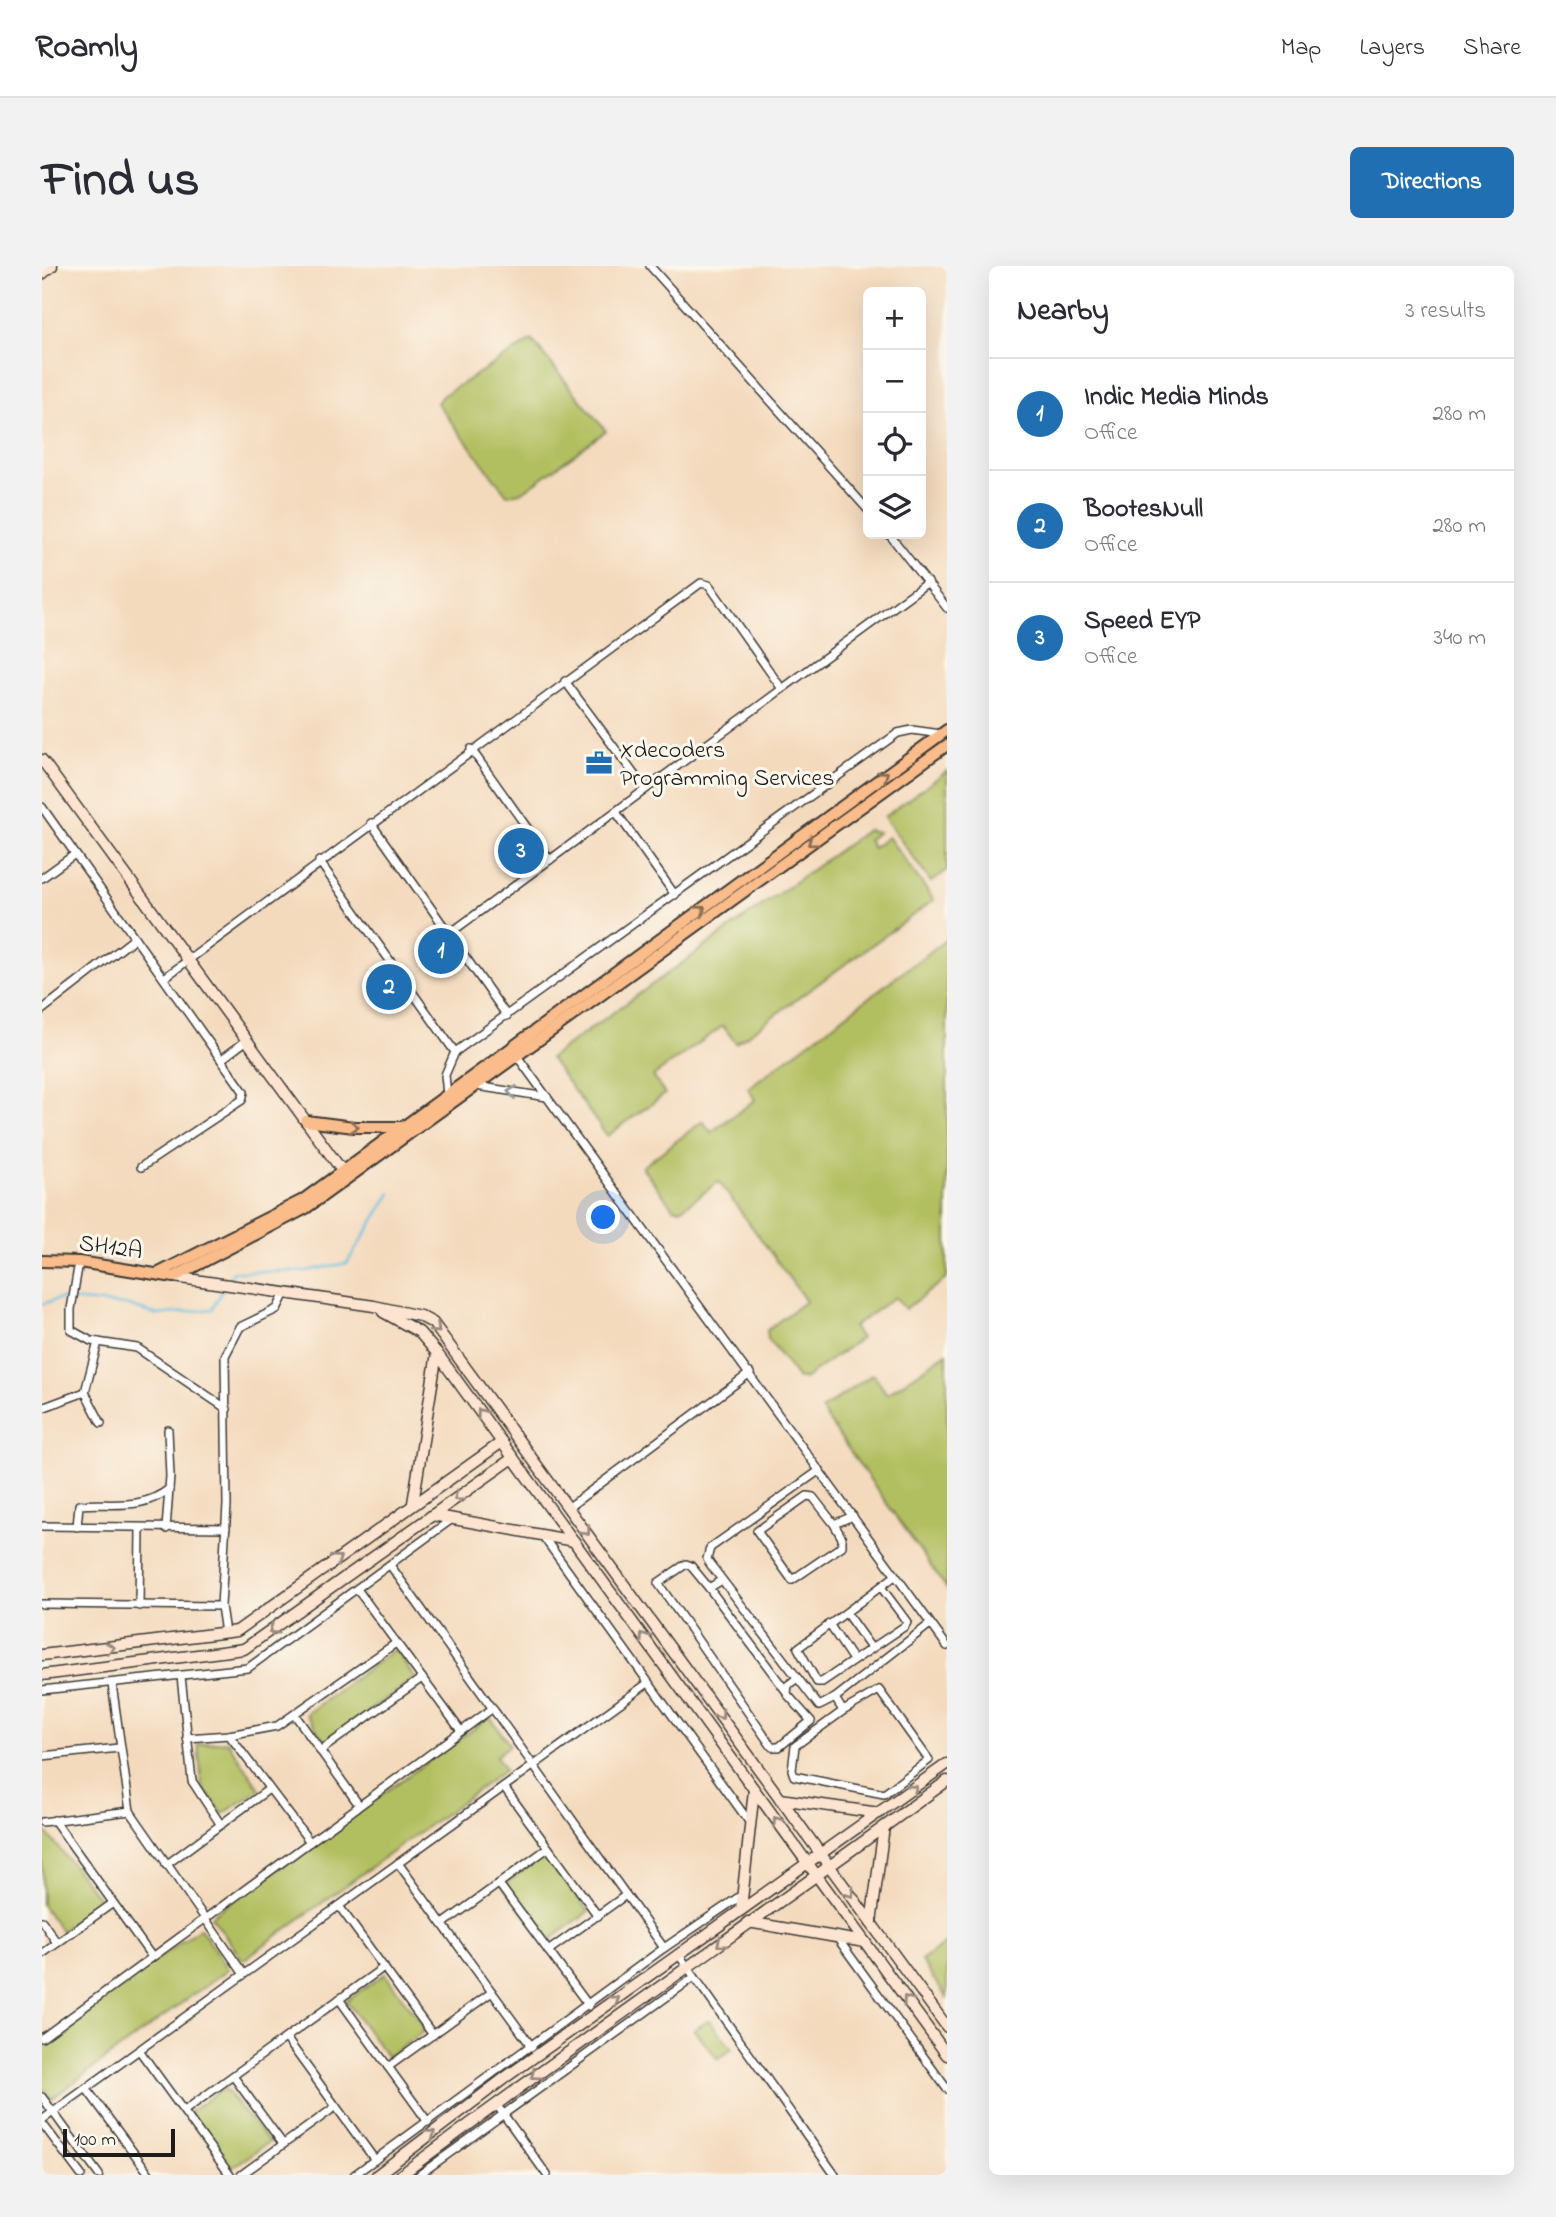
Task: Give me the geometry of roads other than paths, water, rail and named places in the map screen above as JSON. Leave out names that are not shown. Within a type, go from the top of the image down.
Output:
[{"type":"main road","points":[[42,274],[52,266]]},
{"type":"main road","name":"SH12A","points":[[42,1261],[79,1262],[174,1277],[265,1231],[476,1086],[514,1053],[944,732]]},
{"type":"main road","name":"SH12A","points":[[157,1274],[262,1222],[345,1175],[447,1095],[514,1053],[947,745]]},
{"type":"main road","points":[[42,760],[345,1175]]},
{"type":"main road","points":[[306,1121],[354,1127],[403,1127]]},
{"type":"main road","points":[[174,1277],[374,1306],[420,1316],[433,1323],[947,2027]]},
{"type":"main road","points":[[374,1306],[419,1332],[438,1353],[947,2055]]},
{"type":"main road","points":[[414,1503],[438,1353]]},
{"type":"main road","points":[[42,1655],[237,1631],[502,1442]]},
{"type":"main road","points":[[42,1675],[244,1649],[513,1458]]},
{"type":"main road","points":[[432,1516],[574,1541]]},
{"type":"main road","points":[[377,2175],[388,2172],[487,2091],[947,1764]]},
{"type":"main road","points":[[401,2175],[584,2039],[688,1968],[748,1922],[817,1877],[947,1781]]},
{"type":"main road","points":[[741,1909],[754,1790]]},
{"type":"main road","points":[[780,1799],[879,1813]]},
{"type":"main road","points":[[871,1923],[884,1827]]},
{"type":"main road","points":[[748,1922],[865,1942]]},
{"type":"main road","points":[[487,2091],[496,2104]]},
{"type":"street","points":[[650,266],[863,504]]},
{"type":"street","points":[[893,539],[947,608]]},
{"type":"street","points":[[449,934],[928,582]]},
{"type":"street","points":[[164,978],[565,681],[705,583],[782,689]]},
{"type":"street","points":[[565,681],[645,789]]},
{"type":"street","points":[[447,1095],[445,1074],[455,1052],[898,733],[912,730],[944,732]]},
{"type":"street","points":[[471,750],[550,860]]},
{"type":"street","points":[[42,807],[243,1089],[244,1098],[141,1167]]},
{"type":"street","points":[[616,812],[675,895]]},
{"type":"street","points":[[371,823],[507,1016]]},
{"type":"street","points":[[42,878],[75,854]]},
{"type":"street","points":[[319,861],[455,1052]]},
{"type":"street","points":[[42,1010],[135,938]]},
{"type":"street","points":[[222,1059],[247,1040]]},
{"type":"street","points":[[514,1053],[947,1646]]},
{"type":"street","points":[[476,1086],[547,1097]]},
{"type":"street","points":[[79,1262],[71,1330],[98,1342],[137,1348],[227,1409]]},
{"type":"street","points":[[225,1633],[221,1606],[226,1528],[225,1356],[240,1327],[277,1309],[284,1295]]},
{"type":"street","points":[[98,1342],[85,1392],[101,1423]]},
{"type":"street","points":[[569,1507],[750,1373]]},
{"type":"street","points":[[42,1408],[85,1392]]},
{"type":"street","points":[[166,1529],[169,1489],[168,1430]]},
{"type":"street","points":[[820,1470],[710,1548],[707,1559],[814,1704],[819,1706],[835,1698],[930,1624]]},
{"type":"street","points":[[77,1527],[79,1505],[131,1505],[160,1496],[169,1489]]},
{"type":"street","points":[[807,1496],[813,1497],[834,1524],[842,1538],[842,1546],[792,1580],[757,1531],[807,1496]]},
{"type":"street","points":[[834,1524],[853,1516]]},
{"type":"street","points":[[42,1690],[181,1676],[255,1665],[452,1519]]},
{"type":"street","points":[[42,1526],[226,1528]]},
{"type":"street","points":[[139,1606],[140,1529]]},
{"type":"street","points":[[541,1534],[751,1823]]},
{"type":"street","points":[[686,1564],[691,1566],[709,1588],[811,1721],[779,1748],[772,1747],[659,1589],[658,1583],[686,1564]]},
{"type":"street","points":[[390,1565],[664,1948]]},
{"type":"street","points":[[881,1587],[907,1622],[821,1682],[817,1682],[798,1648],[895,1576]]},
{"type":"street","points":[[709,1588],[722,1580]]},
{"type":"street","points":[[357,1589],[461,1731]]},
{"type":"street","points":[[42,1604],[221,1606]]},
{"type":"street","points":[[846,1613],[871,1648]]},
{"type":"street","points":[[829,1625],[853,1660]]},
{"type":"street","points":[[187,1738],[270,1729],[295,1715],[396,1643]]},
{"type":"street","points":[[181,1676],[194,1788],[221,1825]]},
{"type":"street","points":[[320,1751],[422,1678]]},
{"type":"street","points":[[786,1691],[796,1679]]},
{"type":"street","points":[[81,2175],[42,2121],[243,1973],[648,1683]]},
{"type":"street","points":[[112,1684],[130,1811],[243,1973]]},
{"type":"street","points":[[879,1690],[929,1760],[884,1794],[794,1776],[792,1770],[795,1746],[843,1711],[879,1690]]},
{"type":"street","points":[[835,1698],[843,1711]]},
{"type":"street","points":[[42,2038],[493,1707]]},
{"type":"street","points":[[295,1715],[359,1805]]},
{"type":"street","points":[[229,1735],[310,1842]]},
{"type":"street","points":[[42,1756],[119,1748]]},
{"type":"street","points":[[504,1787],[598,1916]]},
{"type":"street","points":[[166,1866],[269,1789]]},
{"type":"street","points":[[42,1822],[130,1811]]},
{"type":"street","points":[[54,1820],[152,1957]]},
{"type":"street","points":[[443,1924],[548,1848]]},
{"type":"street","points":[[398,1863],[532,2047]]},
{"type":"street","points":[[499,1884],[589,2006]]},
{"type":"street","points":[[548,1951],[626,1895]]},
{"type":"street","points":[[354,2175],[589,2006],[664,1948],[742,1895]]},
{"type":"street","points":[[42,1954],[113,1903]]},
{"type":"street","points":[[339,1906],[433,2035]]},
{"type":"street","points":[[42,1921],[57,1943]]},
{"type":"street","points":[[838,1939],[947,2089]]},
{"type":"street","points":[[679,1955],[835,2175]]},
{"type":"street","points":[[184,2111],[384,1967]]},
{"type":"street","points":[[419,2175],[694,1978]]},
{"type":"street","points":[[388,2067],[492,1992]]},
{"type":"street","points":[[339,1999],[428,2122]]},
{"type":"street","points":[[285,2038],[374,2160]]},
{"type":"street","points":[[139,2050],[230,2175]]},
{"type":"street","points":[[233,2076],[283,2144]]},
{"type":"street","points":[[86,2088],[150,2175]]},
{"type":"street","points":[[42,2097],[99,2175]]},
{"type":"street","points":[[496,2104],[547,2175]]},
{"type":"street","points":[[241,2175],[335,2106]]},
{"type":"waterway","points":[[227,1283],[233,1272],[306,1271],[347,1263],[391,1193]]},
{"type":"waterway","points":[[42,1304],[58,1299],[125,1305],[158,1315],[212,1309],[223,1289]]},
{"type":"place","name":"Xdecoders Programming Services","points":[[599,763]]},
{"type":"place","name":"Speed EYP","points":[[521,851]]},
{"type":"place","name":"Indic Media Minds","points":[[441,951]]},
{"type":"place","name":"BootesNull","points":[[389,987]]}]
